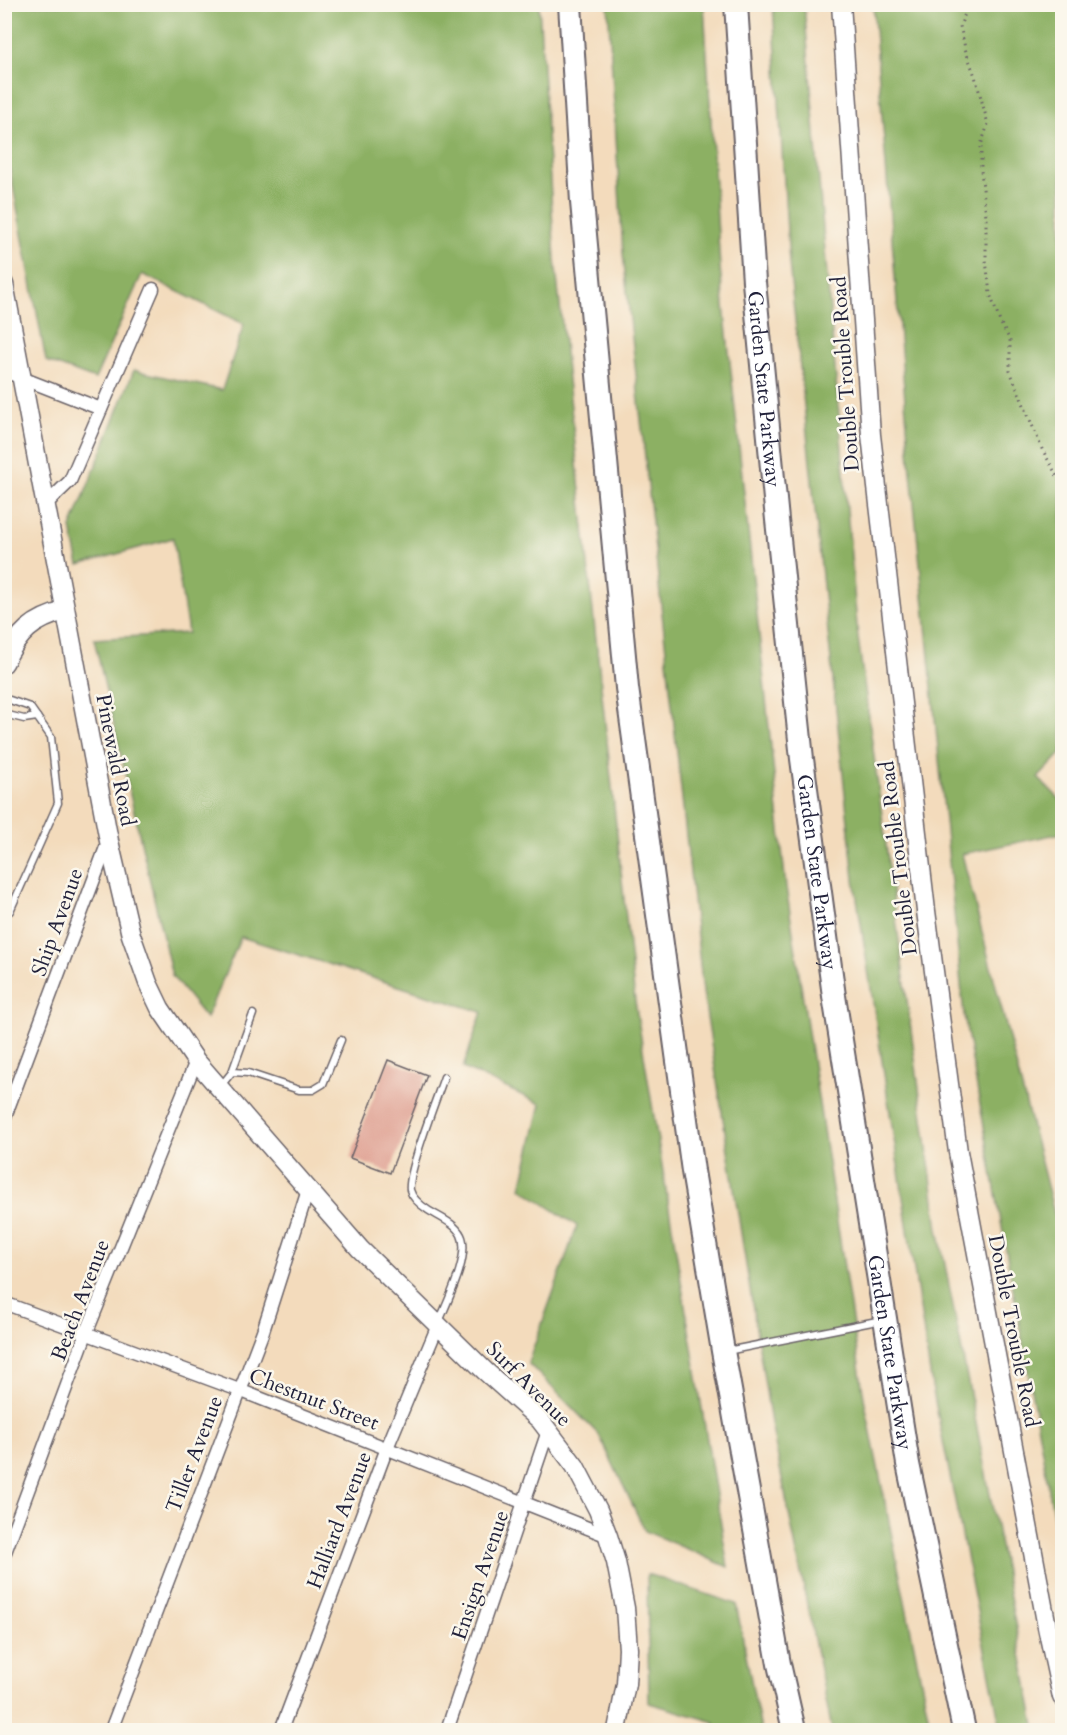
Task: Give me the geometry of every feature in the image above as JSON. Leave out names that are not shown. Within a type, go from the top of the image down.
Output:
[{"type":"highway","points":[[570,4],[582,202],[627,688],[693,1171],[779,1664],[794,1731]]},
{"type":"highway","name":"Garden State Parkway","points":[[736,4],[755,294],[802,759],[834,996],[908,1464],[964,1731]]},
{"type":"main road","name":"Double Trouble Road","points":[[841,4],[871,435],[927,923],[958,1152],[1042,1604],[1062,1697]]},
{"type":"main road","name":"Pinewald Road","points":[[5,288],[108,841],[131,935],[148,983],[160,1008],[196,1061],[308,1190]]},
{"type":"main road","points":[[4,663],[25,629],[51,615],[65,611]]},
{"type":"main road","name":"Surf Avenue","points":[[308,1190],[360,1249],[485,1371],[540,1420],[575,1466],[598,1510],[608,1536],[616,1562],[625,1608],[628,1649],[626,1684],[617,1731]]},
{"type":"street","points":[[45,505],[70,481],[153,289]]},
{"type":"street","points":[[4,371],[101,409]]},
{"type":"street","name":"Ship Avenue","points":[[4,1119],[108,841]]},
{"type":"street","name":"Beach Avenue","points":[[4,1555],[86,1334],[196,1061]]},
{"type":"street","name":"Tiller Avenue","points":[[111,1731],[263,1331],[308,1190]]},
{"type":"street","name":"Chestnut Street","points":[[4,1304],[239,1390],[608,1536]]},
{"type":"street","name":"Halliard Avenue","points":[[281,1731],[387,1448],[438,1325]]},
{"type":"street","name":"Ensign Avenue","points":[[447,1731],[549,1431]]},
{"type":"lane","points":[[4,698],[30,707],[51,736],[58,803],[10,911]]},
{"type":"lane","points":[[4,714],[24,719],[38,717]]},
{"type":"lane","points":[[219,1087],[232,1072],[253,1014]]},
{"type":"lane","points":[[232,1072],[248,1072],[299,1090],[313,1090],[323,1084],[341,1040]]},
{"type":"lane","points":[[438,1325],[462,1259],[463,1246],[460,1234],[448,1222],[418,1202],[410,1191],[411,1173],[444,1077]]},
{"type":"lane","points":[[723,1351],[885,1320]]},
{"type":"path","points":[[969,4],[960,26],[988,124],[981,145],[981,170],[990,294],[1000,322],[1010,340],[1010,371],[1042,449],[1062,485]]},
{"type":"green space","points":[[4,5],[539,5],[555,259],[635,1001],[728,1567],[645,1531],[599,1435],[528,1363],[577,1226],[521,1188],[541,1104],[463,1068],[482,1012],[241,937],[206,1018],[172,976],[94,639],[188,633],[173,538],[79,565],[71,528],[134,370],[222,390],[244,324],[142,274],[95,379],[46,361],[5,144]]},
{"type":"green space","points":[[608,5],[704,5],[720,268],[786,887],[864,1398],[931,1730],[832,1730],[771,1423],[703,992],[623,254]]},
{"type":"green space","points":[[773,5],[804,5],[858,638],[938,1229],[1036,1730],[1001,1730],[932,1386],[854,879],[789,263]]},
{"type":"green space","points":[[873,5],[1062,5],[1062,753],[1038,778],[1062,801],[1062,833],[962,854],[1062,1244],[1062,1563],[964,1015],[910,462]]},
{"type":"green space","points":[[647,1574],[736,1604],[761,1730],[713,1730],[715,1722],[649,1703]]},
{"type":"building","points":[[388,1060],[427,1075],[390,1173],[350,1158]]}]
